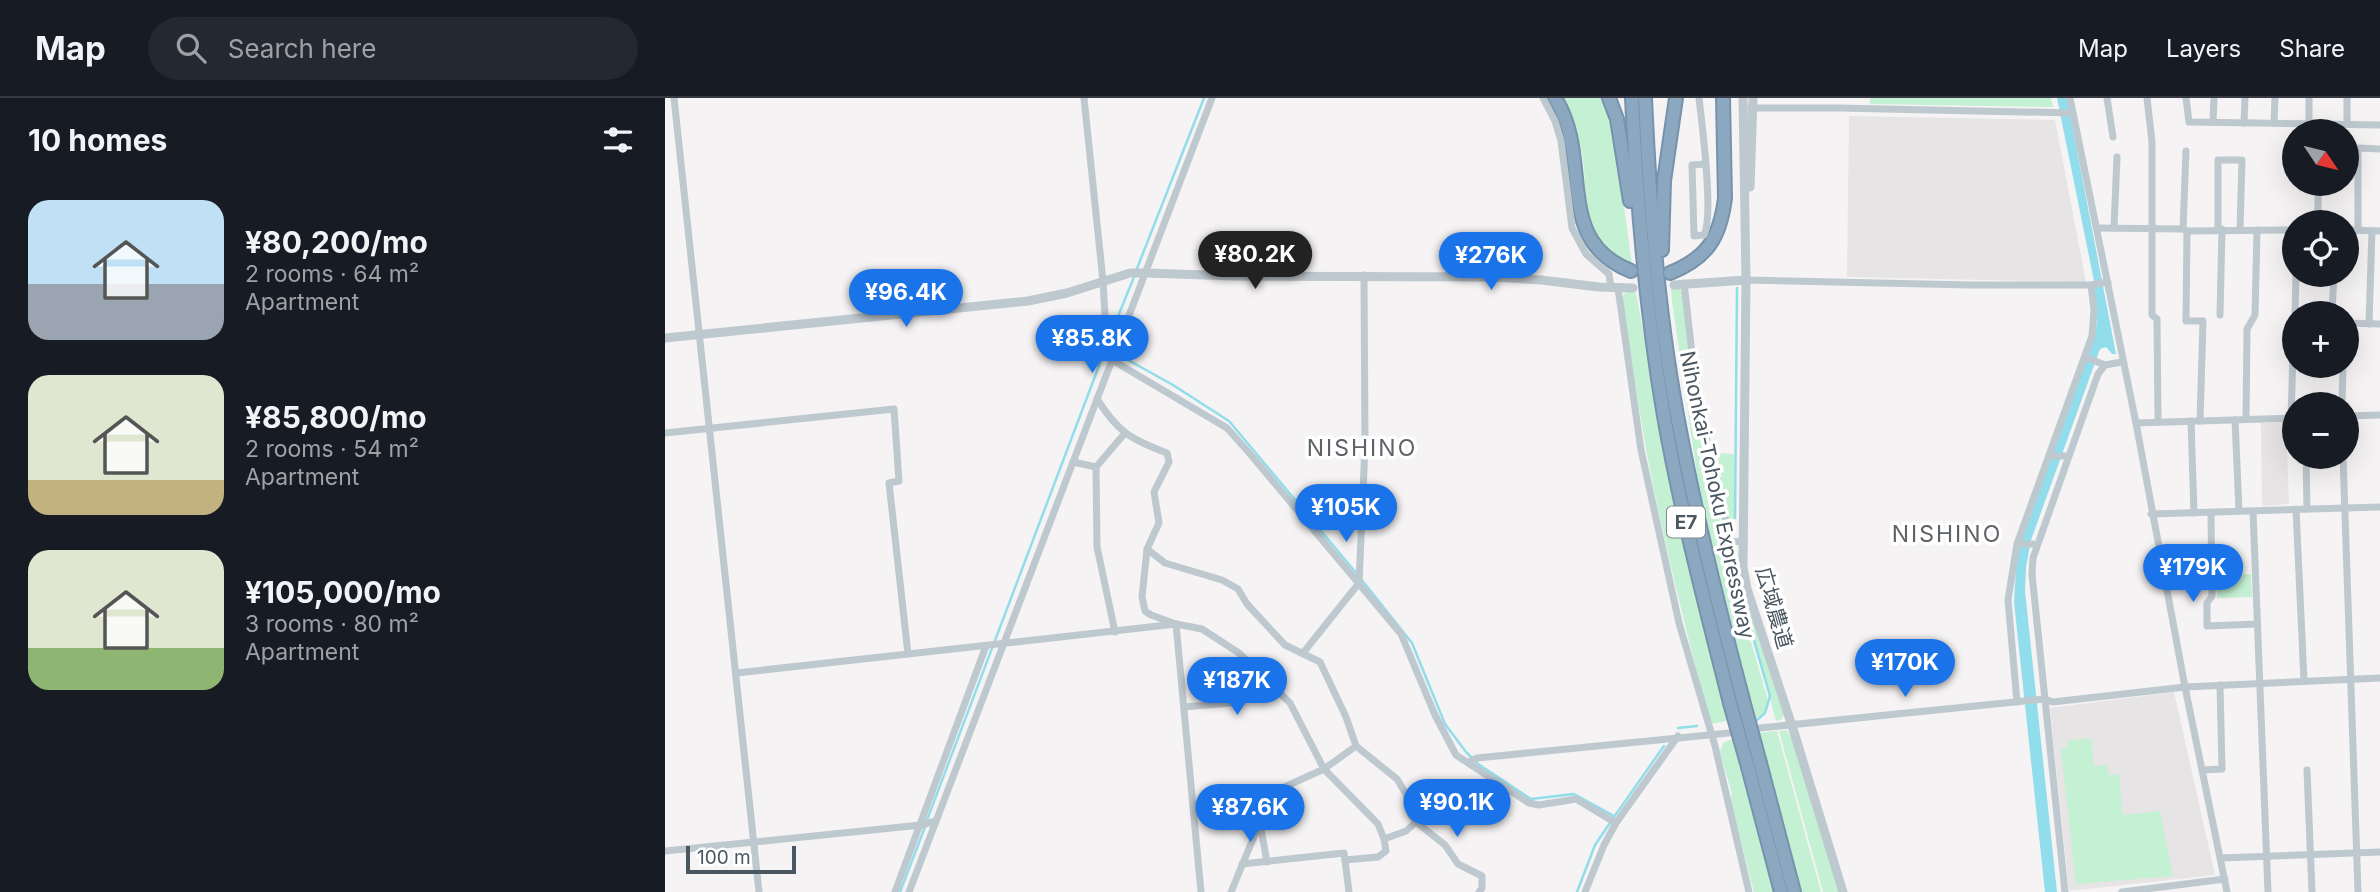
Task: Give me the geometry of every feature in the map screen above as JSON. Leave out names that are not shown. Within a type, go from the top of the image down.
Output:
[{"type":"highway","points":[[1555,98],[1568,123],[1573,141],[1579,204],[1587,234],[1604,256],[1631,271]]},
{"type":"highway","points":[[1609,98],[1617,119],[1653,339]]},
{"type":"highway","name":"Nihonkai-Tohoku Expressway","points":[[1632,98],[1639,215],[1653,339],[1677,480],[1754,765],[1794,892]]},
{"type":"highway","name":"Nihonkai-Tohoku Expressway","points":[[1644,98],[1653,227],[1665,334],[1681,435],[1737,701]]},
{"type":"highway","points":[[1676,98],[1664,181],[1662,244],[1681,435]]},
{"type":"highway","points":[[1676,280],[1706,251],[1718,232],[1725,198],[1723,98]]},
{"type":"highway","name":"Nihonkai-Tohoku Expressway","points":[[1754,765],[1781,892]]},
{"type":"street","points":[[674,98],[759,892]]},
{"type":"street","points":[[1084,98],[1106,332],[1114,357],[1227,428],[1401,634],[1435,715],[1456,755],[1529,803],[1539,805],[1576,799],[1616,823]]},
{"type":"street","points":[[909,892],[1212,98]]},
{"type":"street","points":[[1543,98],[1555,121],[1561,141],[1572,228],[1586,254],[1610,277],[1614,288],[1641,450],[1679,623],[1711,735],[1749,892]]},
{"type":"street","points":[[1699,98],[1705,164],[1708,223],[1704,234],[1695,236],[1692,165],[1705,164]]},
{"type":"street","points":[[1839,98],[1839,108]]},
{"type":"street","points":[[2070,98],[2098,228],[2106,283],[2136,423],[2151,514],[2227,892]]},
{"type":"street","points":[[2107,98],[2113,138]]},
{"type":"street","points":[[2147,98],[2152,142],[2152,315],[2157,319],[2158,422]]},
{"type":"street","points":[[2186,98],[2189,122],[2282,123]]},
{"type":"street","points":[[2213,122],[2214,98]]},
{"type":"street","points":[[2243,123],[2245,98]]},
{"type":"street","points":[[2274,123],[2275,98]]},
{"type":"street","points":[[2309,98],[2309,119]]},
{"type":"street","points":[[2347,98],[2347,119]]},
{"type":"street","points":[[1748,103],[1839,108],[2073,113]]},
{"type":"street","name":"広域農道","points":[[1748,103],[1743,567],[1747,589],[1843,892]]},
{"type":"street","points":[[2359,124],[2380,125]]},
{"type":"street","points":[[2358,210],[2358,148],[2380,149]]},
{"type":"street","points":[[2186,151],[2186,321],[2203,321],[2200,421]]},
{"type":"street","points":[[2114,228],[2116,158]]},
{"type":"street","points":[[2220,315],[2218,160],[2242,160],[2241,229]]},
{"type":"street","points":[[2098,228],[2282,230]]},
{"type":"street","points":[[2246,419],[2248,329],[2255,315],[2257,230]]},
{"type":"street","points":[[2369,324],[2376,231]]},
{"type":"street","points":[[665,338],[1028,301],[1067,293],[1130,273],[1517,277],[1633,288]]},
{"type":"street","points":[[1303,653],[1359,583],[1365,446],[1364,275]]},
{"type":"street","points":[[1744,541],[1731,542],[1709,452],[1676,280],[1970,285],[2106,283]]},
{"type":"street","points":[[2019,702],[2008,600],[2010,583],[2017,544],[2086,358],[2094,327],[2092,285]]},
{"type":"street","points":[[2359,324],[2380,324]]},
{"type":"street","points":[[2086,358],[2102,363],[2122,362]]},
{"type":"street","points":[[2065,892],[2060,870],[2042,700],[2033,558],[2066,456],[2102,363]]},
{"type":"street","points":[[1097,399],[1110,419],[1135,441],[1167,453],[1169,462],[1154,492],[1159,523],[1147,549],[1142,597],[1145,611],[1175,624],[1202,629],[1239,653],[1290,703],[1324,769],[1378,824],[1384,839],[1386,851],[1378,857],[1345,860]]},
{"type":"street","points":[[665,433],[894,409],[899,481],[888,483],[908,654]]},
{"type":"street","points":[[2359,416],[2380,415]]},
{"type":"street","points":[[2136,423],[2282,418]]},
{"type":"street","points":[[2235,420],[2239,511]]},
{"type":"street","points":[[2191,421],[2194,513]]},
{"type":"street","points":[[1115,632],[1097,547],[1096,467],[1125,433]]},
{"type":"street","points":[[2050,456],[2066,456]]},
{"type":"street","points":[[1073,462],[1096,467]]},
{"type":"street","points":[[2306,469],[2307,509]]},
{"type":"street","points":[[2343,469],[2358,892]]},
{"type":"street","points":[[2151,514],[2380,507]]},
{"type":"street","points":[[2296,509],[2304,681]]},
{"type":"street","points":[[2253,511],[2268,892]]},
{"type":"street","points":[[2211,512],[2212,596],[2207,603],[2207,626],[2257,624]]},
{"type":"street","points":[[2019,544],[2033,544]]},
{"type":"street","points":[[1147,549],[1165,563],[1222,580],[1238,589],[1247,604],[1285,645],[1320,662],[1346,717],[1356,746],[1397,779],[1406,794],[1411,815],[1416,822],[1445,845],[1458,864],[1482,876],[1482,888],[1479,892]]},
{"type":"street","points":[[736,673],[1175,624]]},
{"type":"street","points":[[1175,624],[1201,892]]},
{"type":"street","points":[[895,892],[986,646]]},
{"type":"street","points":[[1184,707],[1242,702],[1262,676]]},
{"type":"street","points":[[1469,762],[1477,758],[1678,736],[1711,735],[2019,702],[2053,702],[2185,687],[2380,678]]},
{"type":"street","points":[[2203,770],[2222,769],[2220,685]]},
{"type":"street","points":[[1585,892],[1616,823],[1678,736]]},
{"type":"street","points":[[1231,892],[1260,822],[1280,789],[1324,769],[1356,746]]},
{"type":"street","points":[[2308,771],[2312,892]]},
{"type":"street","points":[[665,851],[921,825],[936,821]]},
{"type":"street","points":[[1260,822],[1267,862]]},
{"type":"street","points":[[1384,839],[1406,831],[1416,822]]},
{"type":"street","points":[[2221,858],[2380,852]]},
{"type":"street","points":[[1242,864],[1344,853],[1349,892]]},
{"type":"street","points":[[2122,892],[2225,879]]},
{"type":"shaded area","points":[[1849,116],[2055,120],[2086,282],[1847,277]]},
{"type":"shaded area","points":[[2282,422],[2282,469],[2288,469],[2289,504],[2262,506],[2261,423]]},
{"type":"shaded area","points":[[2174,692],[2215,875],[2069,891],[2050,708]]},
{"type":"green space","points":[[1562,98],[1604,98],[1612,121],[1632,264],[1614,256],[1602,246],[1594,234],[1589,220],[1580,147]]},
{"type":"green space","points":[[1870,98],[2051,98],[2053,107],[1870,104]]},
{"type":"green space","points":[[1676,287],[1682,291],[1725,547],[1724,526],[1734,544],[1737,581],[1768,692],[1725,548],[1768,700],[1765,712],[1755,719],[1700,496],[1672,301],[1671,289]]},
{"type":"green space","points":[[1627,291],[1636,293],[1680,532],[1727,721],[1710,724],[1671,566],[1639,406],[1622,297]]},
{"type":"green space","points":[[1718,453],[1734,454],[1734,538],[1721,492]]},
{"type":"green space","points":[[1737,544],[1744,592],[1784,715],[1776,721],[1741,590]]},
{"type":"green space","points":[[2251,574],[2252,597],[2217,598],[2216,575]]},
{"type":"green space","points":[[1787,730],[1793,741],[1841,892],[1823,892],[1779,731]]},
{"type":"green space","points":[[1777,731],[1821,892],[1801,892],[1758,733]]},
{"type":"green space","points":[[2091,738],[2094,766],[2108,765],[2109,775],[2119,774],[2123,815],[2160,811],[2173,876],[2076,884],[2061,749],[2067,748],[2067,741]]},
{"type":"green space","points":[[1732,739],[1774,892],[1754,892],[1720,752],[1723,743]]},
{"type":"water","points":[[2057,98],[2067,98],[2116,354],[2112,354],[2106,347],[2100,349],[2031,540],[2026,567],[2025,591],[2057,892],[2045,892],[2014,602],[2016,569],[2021,539],[2093,342],[2097,322],[2094,281]]},
{"type":"waterway","points":[[1136,271],[1204,98]]},
{"type":"waterway","points":[[1110,336],[1134,277]]},
{"type":"waterway","points":[[1735,518],[1737,288]]},
{"type":"waterway","points":[[927,820],[1108,342]]},
{"type":"waterway","points":[[1119,355],[1229,421],[1357,574]]},
{"type":"waterway","points":[[1361,579],[1412,643],[1445,724],[1478,764],[1531,799],[1574,794],[1614,816]]},
{"type":"waterway","points":[[1739,588],[1770,696],[1765,713],[1757,720]]},
{"type":"waterway","points":[[1678,728],[1697,726]]},
{"type":"waterway","points":[[1614,817],[1664,746]]},
{"type":"waterway","points":[[1577,892],[1595,845],[1610,823]]},
{"type":"waterway","points":[[900,892],[925,827]]},
{"type":"district","name":"NISHINO","points":[[1362,448]]},
{"type":"district","name":"NISHINO","points":[[1947,534]]}]
